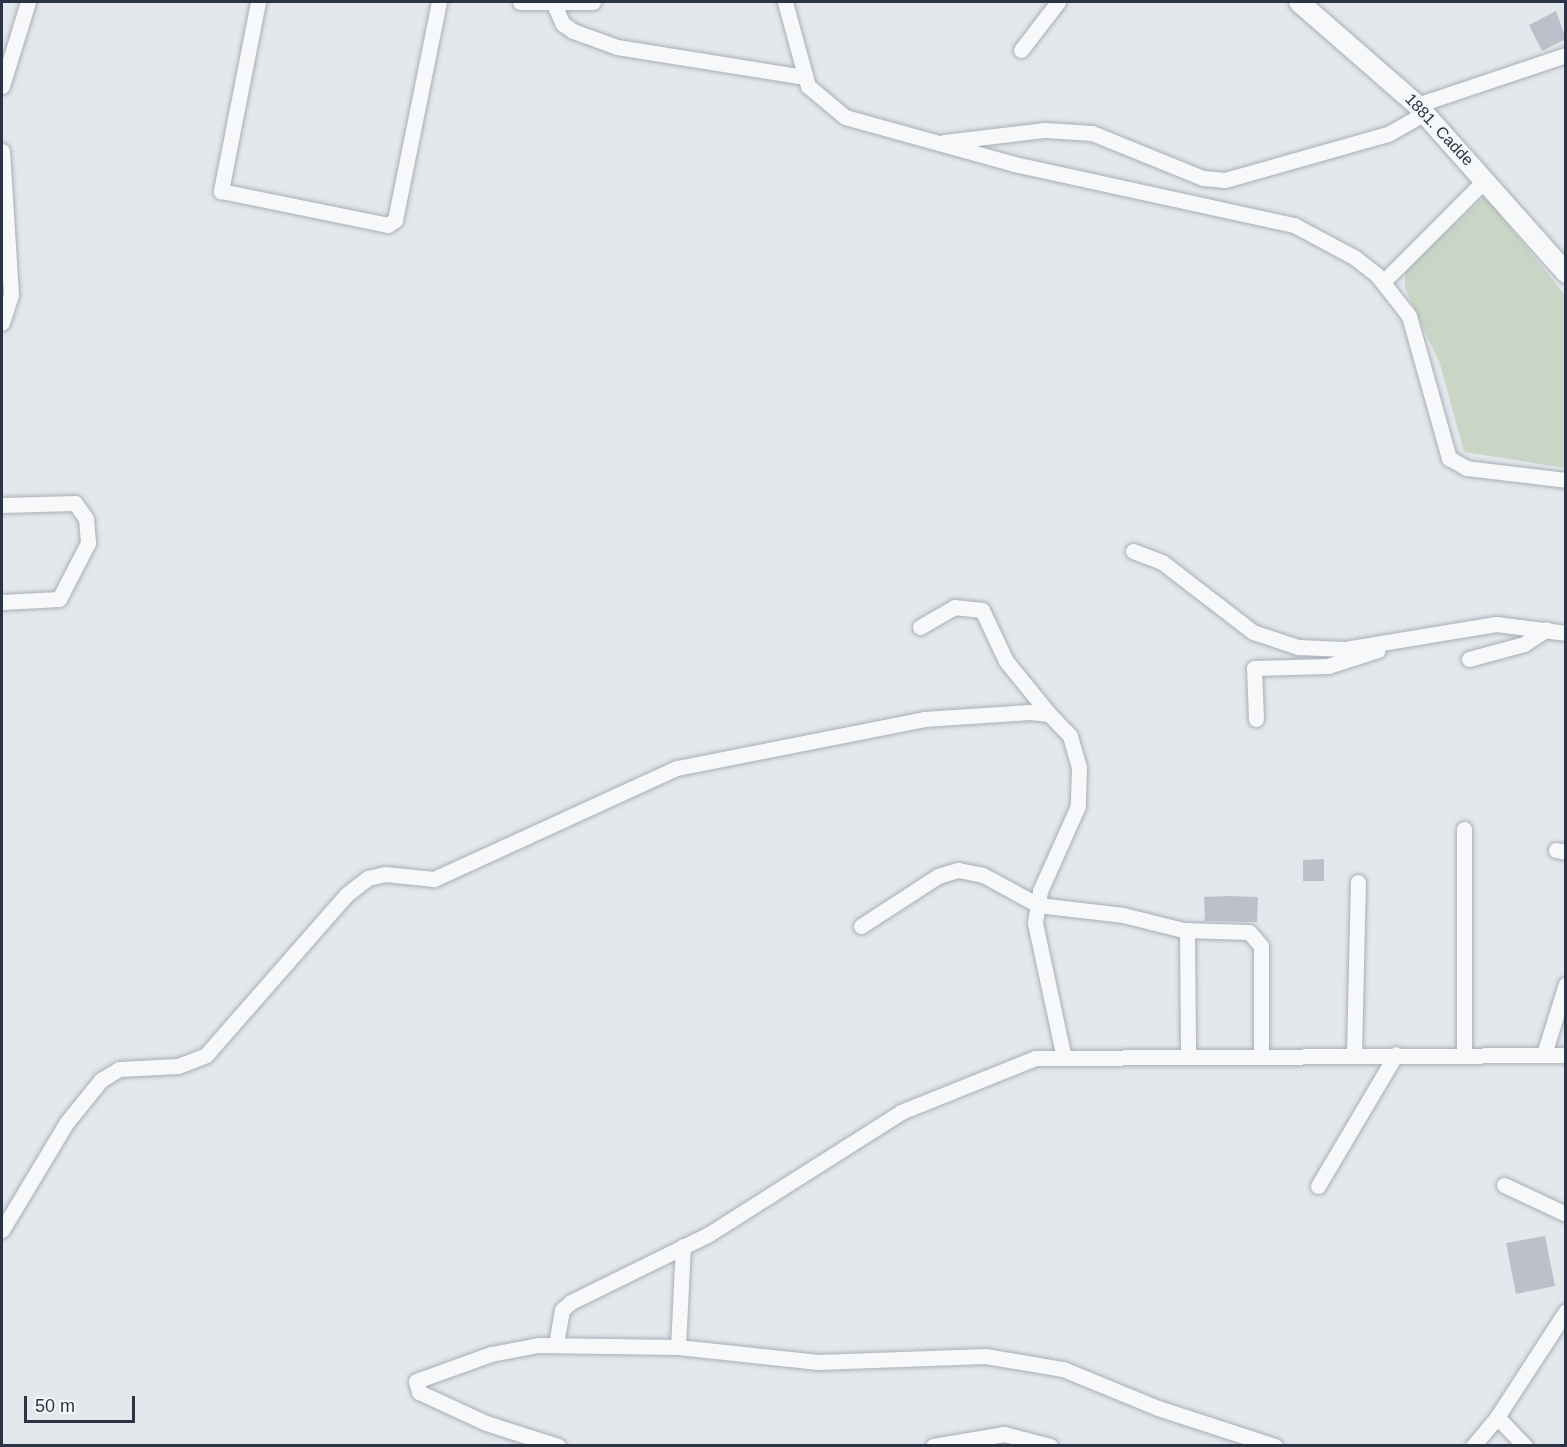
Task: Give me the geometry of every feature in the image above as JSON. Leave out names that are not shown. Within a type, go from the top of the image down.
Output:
[{"type":"street","points":[[2,86],[28,2]]},
{"type":"street","points":[[258,2],[221,191],[388,225],[395,220],[440,2]]},
{"type":"street","points":[[520,2],[593,2]]},
{"type":"street","points":[[553,2],[563,24],[573,31],[617,47],[804,78]]},
{"type":"street","points":[[785,2],[804,78],[818,98],[845,117],[1014,164],[1212,205],[1311,232],[1383,282],[1418,338],[1449,458],[1467,468],[1566,480]]},
{"type":"street","points":[[1021,50],[1058,2]]},
{"type":"street","name":"1881. Cadde","points":[[1299,2],[1421,109],[1566,273]]},
{"type":"street","points":[[942,143],[1044,130],[1092,133],[1215,180],[1388,134],[1421,109],[1566,55]]},
{"type":"street","points":[[2,151],[10,234],[10,295],[2,321]]},
{"type":"street","points":[[1212,205],[1215,180]]},
{"type":"street","points":[[1383,282],[1485,180]]},
{"type":"street","points":[[2,505],[75,503],[86,519],[88,543],[59,598],[2,602]]},
{"type":"street","points":[[1133,551],[1162,562],[1235,621],[1270,640],[1326,650],[1385,644],[1496,624],[1566,633]]},
{"type":"street","points":[[920,627],[954,608],[982,610],[1006,662],[1070,736],[1080,791],[1075,821],[1038,905],[1037,948],[1059,1021],[1063,1054]]},
{"type":"street","points":[[1469,659],[1524,644],[1547,629]]},
{"type":"street","points":[[1256,719],[1254,668],[1328,666],[1365,657],[1385,644]]},
{"type":"street","points":[[2,1230],[67,1122],[101,1080],[119,1069],[178,1066],[206,1055],[346,895],[368,878],[385,874],[434,879],[677,768],[924,719],[990,711],[1049,714]]},
{"type":"street","points":[[1464,828],[1464,1054]]},
{"type":"street","points":[[861,926],[938,876],[958,870],[983,875],[1038,905],[1124,915],[1186,930],[1249,932],[1259,938],[1261,1055]]},
{"type":"street","points":[[1354,1054],[1358,882]]},
{"type":"street","points":[[1186,930],[1188,1055]]},
{"type":"street","points":[[1544,1054],[1566,984]]},
{"type":"street","points":[[556,1344],[562,1310],[571,1302],[683,1246],[900,1112],[1000,1068],[1063,1054],[1566,1055]]},
{"type":"street","points":[[1318,1186],[1396,1054]]},
{"type":"street","points":[[1504,1185],[1566,1214]]},
{"type":"street","points":[[678,1347],[683,1246]]},
{"type":"street","points":[[1473,1446],[1497,1418],[1566,1311]]},
{"type":"street","points":[[558,1446],[520,1437],[414,1387],[422,1376],[491,1354],[556,1344],[678,1347],[819,1362],[940,1354],[1045,1364],[1275,1446]]},
{"type":"street","points":[[1497,1418],[1526,1446]]},
{"type":"street","points":[[933,1446],[1004,1434],[1050,1446]]},
{"type":"green space","points":[[1485,196],[1565,295],[1565,468],[1464,452],[1440,364],[1405,288],[1405,271]]},
{"type":"building","points":[[1556,11],[1566,39],[1542,51],[1529,25]]},
{"type":"building","points":[[1324,859],[1324,881],[1303,881],[1303,860]]},
{"type":"building","points":[[1204,897],[1258,897],[1257,922],[1205,921]]},
{"type":"building","points":[[1545,1236],[1555,1286],[1516,1294],[1506,1243]]}]
